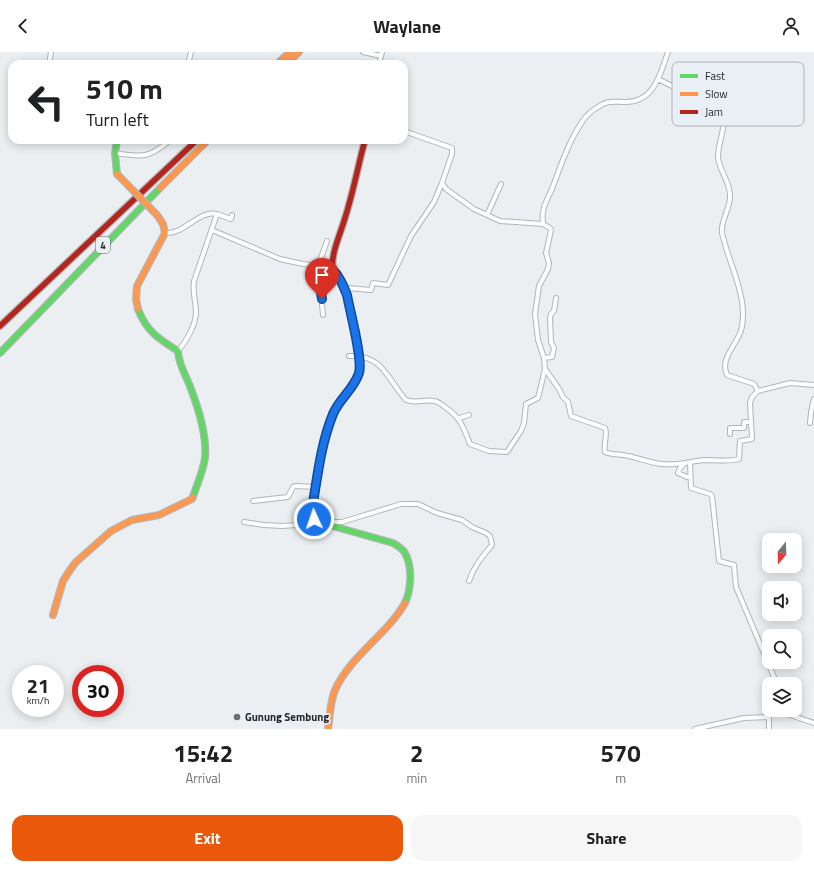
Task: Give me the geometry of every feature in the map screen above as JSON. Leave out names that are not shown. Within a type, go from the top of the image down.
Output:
[{"type":"main road","points":[[281,60],[290,52]]},
{"type":"main road","points":[[290,60],[299,52]]},
{"type":"main road","points":[[53,615],[63,581],[76,562],[111,531],[132,520],[158,516],[192,499],[205,458],[204,434],[195,399],[178,358],[178,351],[154,336],[146,328],[136,301],[137,286],[165,234],[163,224],[157,215],[117,174],[115,153],[117,144]]},
{"type":"main road","name":"4","points":[[0,326],[193,144]]},
{"type":"main road","name":"4","points":[[0,353],[151,196],[204,144]]},
{"type":"main road","points":[[328,729],[335,690],[352,663],[389,626],[404,607],[412,578],[407,554],[402,548],[393,543],[311,520],[322,446],[334,412],[352,387],[359,373],[360,361],[347,295],[339,276],[332,269],[332,260],[345,218],[364,144]]},
{"type":"street","points":[[363,52],[381,54]]},
{"type":"street","points":[[543,224],[543,212],[551,191],[567,150],[584,118],[597,107],[607,102],[624,102],[639,100],[646,97],[658,79],[668,52]]},
{"type":"street","points":[[658,79],[672,86]]},
{"type":"street","points":[[725,126],[718,159],[726,179],[730,195],[729,208],[722,225],[722,233],[743,306],[741,333],[727,357],[725,370],[728,375],[754,384],[758,391]]},
{"type":"street","points":[[347,295],[348,288],[371,290],[373,283],[388,285],[411,236],[434,202],[442,183],[452,154],[452,148],[408,132]]},
{"type":"street","points":[[115,153],[132,156],[149,155],[160,150],[166,144]]},
{"type":"street","points":[[349,356],[358,355],[370,358],[378,363],[406,400],[410,402],[421,402],[433,400],[452,412],[459,418],[470,444],[488,451],[507,452],[521,431],[524,423],[526,404],[538,398],[545,369],[544,358],[538,340],[535,314],[539,286],[548,269],[549,263],[546,253],[551,233],[550,228],[543,224],[500,221],[474,209],[460,198],[452,194],[442,183]]},
{"type":"street","points":[[487,215],[501,184]]},
{"type":"street","points":[[178,351],[193,326],[196,313],[193,290],[194,281],[217,214]]},
{"type":"street","points":[[165,234],[178,231],[204,216],[217,214],[231,219],[232,215]]},
{"type":"street","points":[[212,230],[280,259],[318,266],[322,269],[332,269]]},
{"type":"street","points":[[323,315],[320,284],[322,276],[318,266],[327,241]]},
{"type":"street","points":[[544,358],[552,357],[554,351],[554,345],[551,342],[550,315],[554,312],[556,298]]},
{"type":"street","points":[[545,369],[563,397],[568,402],[571,416],[606,428],[604,444],[605,452],[610,454],[621,454],[646,462],[664,464],[739,459],[740,441],[752,439],[750,403],[752,397],[758,391],[790,382],[814,385]]},
{"type":"street","points":[[812,421],[814,399]]},
{"type":"street","points":[[459,418],[469,415]]},
{"type":"street","points":[[730,434],[730,428],[744,428],[744,422],[751,422]]},
{"type":"street","points":[[688,463],[692,488],[712,496],[719,561],[734,565],[736,587],[774,677]]},
{"type":"street","points":[[688,463],[680,468],[678,473],[687,477],[690,476]]},
{"type":"street","points":[[253,500],[288,497],[295,486],[316,487]]},
{"type":"street","points":[[244,522],[282,526],[297,524],[311,520],[317,516],[321,520],[328,522],[342,522],[378,510],[408,503],[418,504],[437,513],[455,518],[486,533],[491,539],[492,545],[483,553],[472,572],[469,581]]},
{"type":"street","points":[[695,729],[744,718],[767,717]]},
{"type":"street","points":[[770,717],[770,729]]},
{"type":"street","points":[[797,717],[814,723]]},
{"type":"traffic: fast","points":[[116,144],[115,153],[117,174]]},
{"type":"traffic: fast","points":[[0,353],[160,188]]},
{"type":"traffic: fast","points":[[138,309],[141,317],[149,329],[178,351],[181,366],[194,397],[199,414],[204,432],[205,458],[193,497]]},
{"type":"traffic: fast","points":[[318,474],[311,520],[393,543],[402,549],[408,559],[410,572],[409,592],[405,603]]},
{"type":"traffic: slow","points":[[281,60],[290,52]]},
{"type":"traffic: slow","points":[[290,60],[299,52]]},
{"type":"traffic: slow","points":[[160,188],[204,144]]},
{"type":"traffic: slow","points":[[117,174],[157,215]]},
{"type":"traffic: slow","points":[[138,309],[136,299],[137,286],[165,233],[163,224],[157,215]]},
{"type":"traffic: slow","points":[[53,615],[63,581],[70,570],[76,562],[111,531],[132,520],[159,515],[192,499],[193,497]]},
{"type":"traffic: slow","points":[[328,729],[333,695],[342,678],[350,666],[388,626],[405,603]]},
{"type":"traffic: jam","points":[[0,326],[193,144]]},
{"type":"traffic: jam","points":[[318,474],[323,446],[334,412],[352,387],[359,373],[360,361],[347,295],[339,276],[332,269],[332,262],[348,209],[364,144]]},
{"type":"place","name":"Gunung Sembung","points":[[237,717]]},
{"type":"route","points":[[314,519],[311,520],[311,515],[322,446],[334,412],[352,387],[359,373],[360,361],[347,295],[344,287],[339,276],[332,269],[322,269],[318,266],[322,276],[320,284],[322,299]]}]
